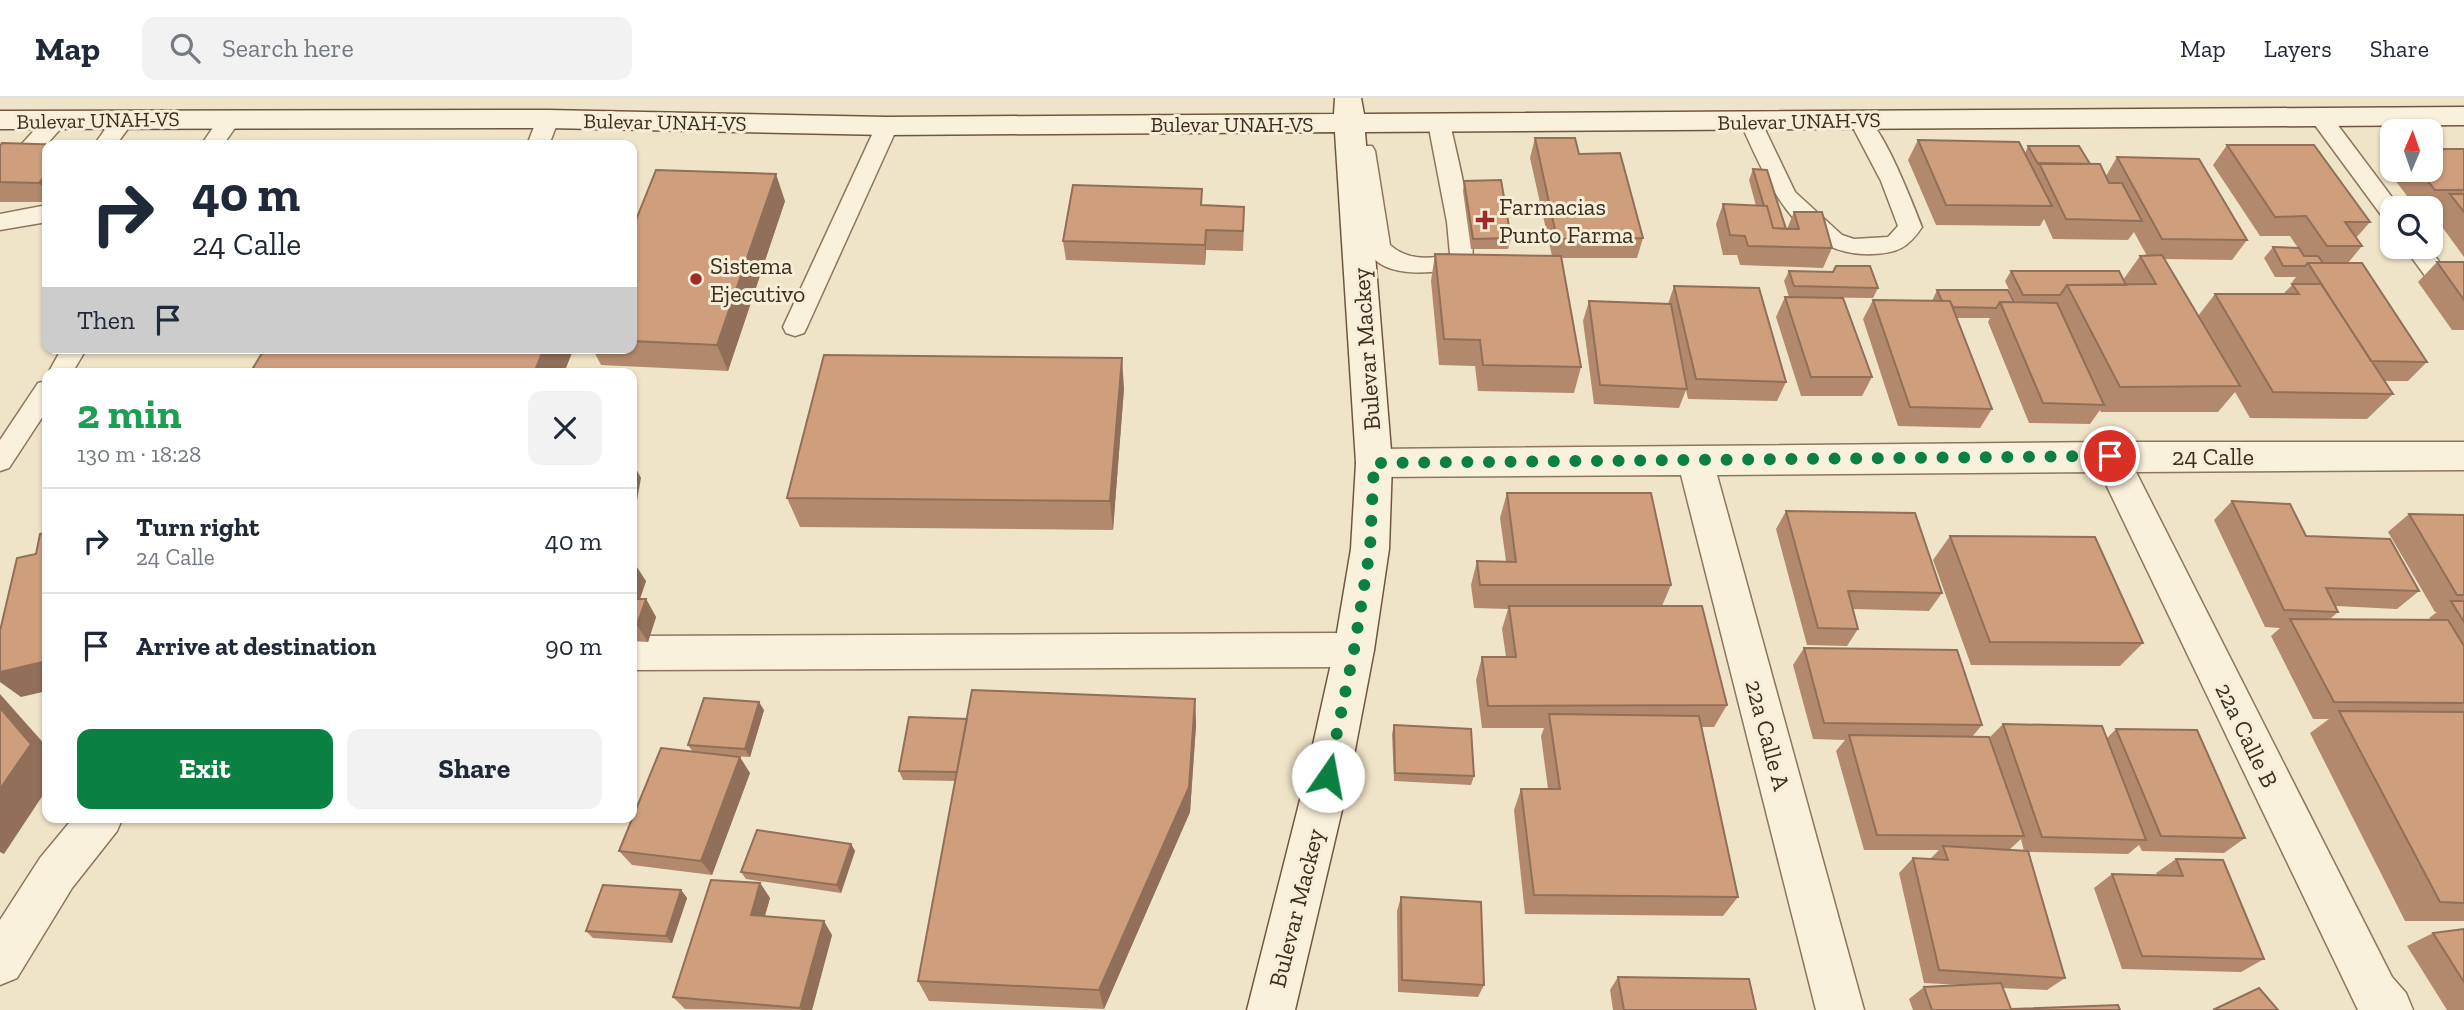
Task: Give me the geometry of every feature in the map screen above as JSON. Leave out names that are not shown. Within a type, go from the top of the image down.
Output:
[{"type":"main road","name":"Bulevar UNAH-VS","points":[[0,121],[231,118],[543,132],[1354,115],[1439,123],[2464,116]]},
{"type":"main road","name":"Bulevar Mackey","points":[[1271,1010],[1328,776],[1354,650],[1370,549],[1374,463],[1354,115]]},
{"type":"main road","name":"24 Calle","points":[[1374,463],[2110,456],[2464,456]]},
{"type":"main road","name":"22a Calle B","points":[[2110,456],[2375,994],[2389,1010]]},
{"type":"main road","name":"22a Calle A","points":[[1695,460],[1840,1010]]},
{"type":"main road","points":[[637,653],[1354,650]]},
{"type":"main road","points":[[0,962],[56,873],[96,823]]},
{"type":"lane","points":[[1354,115],[1364,155],[1379,248],[1387,257],[1405,264],[1444,266],[1462,258],[1459,222],[1439,123]]},
{"type":"lane","points":[[2320,117],[2380,198]]},
{"type":"lane","points":[[216,140],[231,118]]},
{"type":"lane","points":[[108,140],[124,119]]},
{"type":"lane","points":[[0,182],[56,120]]},
{"type":"lane","points":[[1751,122],[1786,196],[1834,241],[1854,247],[1894,245],[1910,227],[1892,181],[1860,120]]},
{"type":"lane","points":[[795,327],[887,125]]},
{"type":"lane","points":[[0,222],[42,215]]},
{"type":"lane","points":[[2425,259],[2464,311]]},
{"type":"lane","points":[[0,461],[42,398]]},
{"type":"building","points":[[1535,138],[1575,138],[1579,154],[1620,153],[1643,238],[1557,239]]},
{"type":"building","points":[[1918,140],[2019,142],[2052,206],[1946,205]]},
{"type":"building","points":[[2,143],[42,144],[42,179],[39,183],[0,182]]},
{"type":"building","points":[[2227,145],[2314,145],[2370,222],[2345,222],[2362,246],[2327,246],[2306,216],[2275,217]]},
{"type":"building","points":[[2028,146],[2079,146],[2090,164],[2038,164]]},
{"type":"building","points":[[2443,149],[2464,149],[2464,190],[2435,190],[2429,182],[2443,182]]},
{"type":"building","points":[[2117,157],[2199,159],[2247,240],[2162,239]]},
{"type":"building","points":[[2039,163],[2100,164],[2109,183],[2122,183],[2142,221],[2066,219]]},
{"type":"building","points":[[1753,169],[1767,170],[1786,229],[1773,228]]},
{"type":"building","points":[[656,170],[776,174],[717,345],[637,341],[637,218]]},
{"type":"building","name":"Farmacias Punto Farma","points":[[1501,180],[1511,238],[1473,239],[1464,181]]},
{"type":"building","points":[[1073,185],[1202,189],[1201,205],[1244,207],[1243,231],[1206,230],[1205,245],[1063,241]]},
{"type":"building","points":[[2450,194],[2464,194],[2464,212]]},
{"type":"building","points":[[1723,204],[1767,206],[1773,228],[1799,229],[1794,212],[1822,212],[1832,248],[1748,246],[1745,236],[1730,235]]},
{"type":"building","points":[[2273,247],[2299,248],[2304,256],[2318,256],[2323,263],[2283,266]]},
{"type":"building","points":[[1435,254],[1561,256],[1581,367],[1483,365],[1480,340],[1444,339]]},
{"type":"building","points":[[2162,255],[2240,386],[2120,387],[2067,285],[2156,284],[2140,256]]},
{"type":"building","points":[[2437,262],[2464,262],[2464,300]]},
{"type":"building","points":[[2308,263],[2362,263],[2427,362],[2371,361]]},
{"type":"building","points":[[1836,266],[1870,266],[1878,288],[1794,286],[1789,271],[1833,272]]},
{"type":"building","points":[[2011,271],[2119,271],[2126,285],[2067,285],[2060,295],[2023,295]]},
{"type":"building","points":[[2292,284],[2321,284],[2393,394],[2273,392],[2215,294],[2299,294]]},
{"type":"building","points":[[1674,286],[1759,288],[1786,382],[1696,379]]},
{"type":"building","points":[[1937,290],[2008,290],[2014,302],[2000,302],[1996,308],[1953,307],[1950,301],[1942,301]]},
{"type":"building","points":[[1785,297],[1843,298],[1872,377],[1811,377]]},
{"type":"building","points":[[1873,300],[1950,301],[1992,409],[1910,407]]},
{"type":"building","points":[[1589,301],[1671,304],[1687,389],[1600,385]]},
{"type":"building","points":[[2000,302],[2057,303],[2104,405],[2043,403]]},
{"type":"building","points":[[261,354],[542,354],[536,368],[253,368]]},
{"type":"building","points":[[824,355],[1122,358],[1110,501],[787,498]]},
{"type":"building","points":[[1507,493],[1651,493],[1671,585],[1480,585],[1477,561],[1516,562]]},
{"type":"building","points":[[2232,501],[2290,504],[2306,536],[2390,539],[2419,591],[2326,588],[2338,612],[2284,610]]},
{"type":"building","points":[[1786,511],[1915,513],[1942,593],[1848,591],[1858,629],[1818,628]]},
{"type":"building","points":[[2409,514],[2464,515],[2464,595],[2457,595]]},
{"type":"building","points":[[40,534],[42,662],[0,672],[0,631],[17,558],[36,554]]},
{"type":"building","points":[[1950,536],[2095,537],[2143,643],[1990,642]]},
{"type":"building","points":[[637,599],[646,599],[637,625]]},
{"type":"building","points":[[2451,601],[2464,601],[2464,622]]},
{"type":"building","points":[[1509,606],[1702,606],[1727,705],[1488,706],[1482,657],[1516,657]]},
{"type":"building","points":[[2290,619],[2448,620],[2464,646],[2464,703],[2334,702]]},
{"type":"building","points":[[1804,648],[1957,650],[1982,725],[1824,723]]},
{"type":"building","points":[[972,690],[1195,699],[1189,787],[1099,990],[918,981]]},
{"type":"building","points":[[704,698],[759,702],[745,749],[688,745]]},
{"type":"building","points":[[0,708],[31,744],[0,789]]},
{"type":"building","points":[[2339,711],[2464,712],[2464,903],[2440,902]]},
{"type":"building","points":[[1549,714],[1699,716],[1738,897],[1534,895],[1521,789],[1560,789]]},
{"type":"building","points":[[909,717],[967,719],[957,772],[899,771]]},
{"type":"building","points":[[2003,724],[2102,726],[2146,840],[2042,837]]},
{"type":"building","points":[[1394,725],[1471,729],[1474,776],[1395,773]]},
{"type":"building","points":[[2116,729],[2197,730],[2245,838],[2161,836]]},
{"type":"building","points":[[1849,735],[1989,737],[2024,836],[1877,835]]},
{"type":"building","points":[[661,748],[740,757],[701,861],[619,851],[630,823],[637,823],[637,807]]},
{"type":"building","points":[[757,830],[851,844],[837,885],[741,872]]},
{"type":"building","points":[[1943,846],[2028,851],[2065,978],[1939,970],[1913,858],[1948,860]]},
{"type":"building","points":[[2176,859],[2223,860],[2264,959],[2142,956],[2112,874],[2183,876]]},
{"type":"building","points":[[711,880],[760,883],[751,915],[824,921],[800,1008],[673,997]]},
{"type":"building","points":[[603,885],[681,890],[666,936],[586,931]]},
{"type":"building","points":[[1401,897],[1481,902],[1484,985],[1402,980]]},
{"type":"building","points":[[2464,929],[2464,982],[2433,933]]},
{"type":"building","points":[[1618,977],[1749,979],[1756,1010],[1624,1010]]},
{"type":"building","points":[[2001,983],[2011,1009],[2118,1005],[2120,1010],[1932,1010],[1924,987]]},
{"type":"building","points":[[2259,988],[2278,1010],[2213,1010]]},
{"type":"place","name":"Farmacias Punto Farma","points":[[1485,220]]},
{"type":"place","name":"Sistema Ejecutivo","points":[[696,279]]},
{"type":"route","points":[[1328,776],[1354,650],[1370,549],[1374,463],[2110,456]]}]
